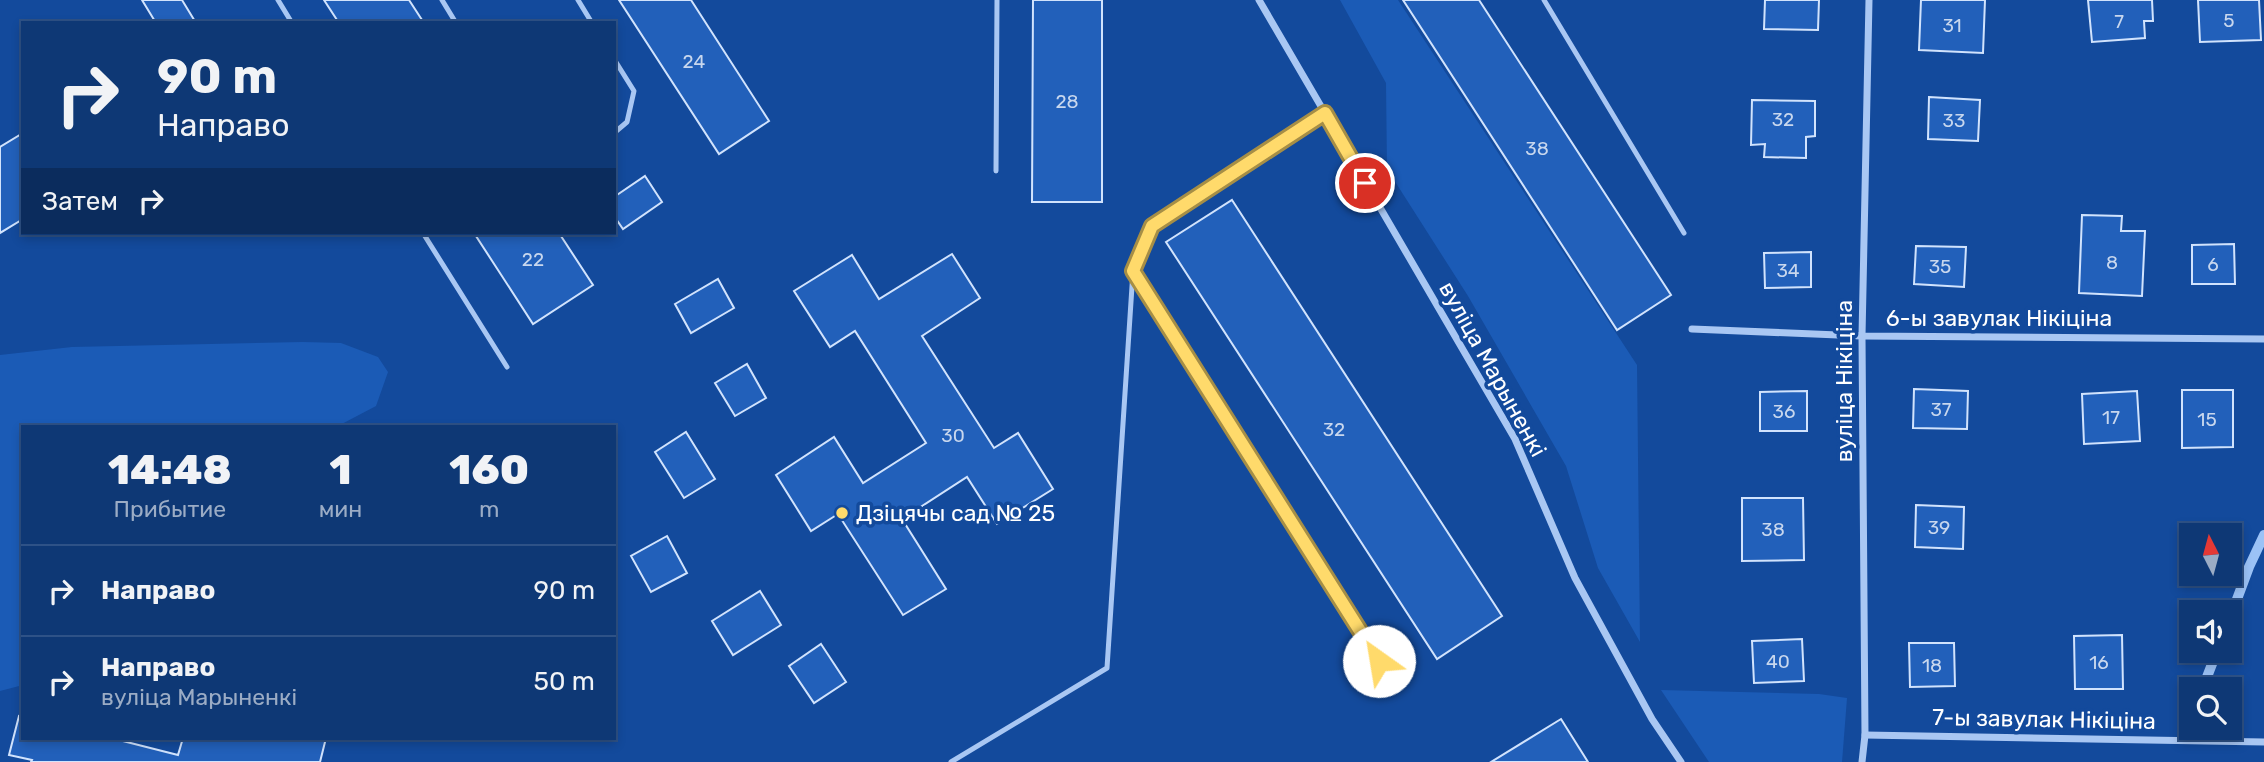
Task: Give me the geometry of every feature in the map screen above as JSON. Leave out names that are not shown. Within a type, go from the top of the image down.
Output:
[{"type":"street","name":"вуліца Марыненкі","points":[[1259,0],[1515,439],[1575,578],[1652,719],[1681,762]]},
{"type":"street","name":"вуліца Нікіціна","points":[[1862,762],[1865,735],[1862,336],[1869,0]]},
{"type":"street","name":"6-ы завулак Нікіціна","points":[[1692,329],[1862,336],[2264,340]]},
{"type":"street","name":"7-ы завулак Нікіціна","points":[[1865,735],[2264,742]]},
{"type":"lane","points":[[278,0],[291,21]]},
{"type":"lane","points":[[442,0],[455,21]]},
{"type":"lane","points":[[578,0],[591,21]]},
{"type":"lane","points":[[996,171],[997,0]]},
{"type":"lane","points":[[1544,0],[1684,233]]},
{"type":"lane","points":[[616,63],[634,91],[627,122],[616,131]]},
{"type":"lane","points":[[951,762],[1107,668],[1133,271],[1152,226],[1325,113]]},
{"type":"lane","points":[[424,235],[507,367]]},
{"type":"lane","points":[[1133,271],[1394,684]]},
{"type":"shaded area","points":[[1340,0],[1398,0],[1637,365],[1640,642],[1598,568],[1566,466],[1468,296],[1387,169],[1386,83]]},
{"type":"shaded area","points":[[341,343],[378,357],[388,372],[376,406],[340,425],[21,425],[21,686],[0,691],[0,355],[72,347]]},
{"type":"shaded area","points":[[1661,690],[1819,694],[1847,698],[1842,762],[1709,762]]},
{"type":"building","points":[[142,0],[182,0],[195,21],[155,21]]},
{"type":"building","points":[[324,0],[409,0],[423,21],[338,21]]},
{"type":"building","points":[[619,0],[691,0],[769,121],[719,154]]},
{"type":"building","points":[[1033,0],[1102,0],[1102,202],[1032,202]]},
{"type":"building","points":[[1403,0],[1479,0],[1671,295],[1617,330]]},
{"type":"building","points":[[1765,0],[1819,0],[1818,30],[1764,29]]},
{"type":"building","points":[[1921,0],[1985,0],[1983,53],[1919,50]]},
{"type":"building","points":[[2088,0],[2152,0],[2153,21],[2144,21],[2145,38],[2092,42]]},
{"type":"building","points":[[2198,0],[2259,0],[2261,40],[2200,42]]},
{"type":"building","points":[[1929,97],[1980,100],[1978,141],[1928,139]]},
{"type":"building","points":[[1752,100],[1815,101],[1815,136],[1806,137],[1806,158],[1764,157],[1765,144],[1751,145]]},
{"type":"building","points":[[21,134],[21,220],[0,233],[0,147]]},
{"type":"building","points":[[645,176],[662,202],[623,229],[616,219],[616,196]]},
{"type":"building","points":[[1232,200],[1502,616],[1437,659],[1166,242]]},
{"type":"building","points":[[2082,215],[2122,216],[2121,231],[2145,231],[2142,296],[2079,293]]},
{"type":"building","points":[[475,235],[560,235],[593,285],[533,324]]},
{"type":"building","points":[[2234,244],[2235,284],[2192,284],[2192,245]]},
{"type":"building","points":[[1916,246],[1966,247],[1964,287],[1914,284]]},
{"type":"building","points":[[1811,252],[1811,287],[1765,288],[1764,253]]},
{"type":"building","points":[[952,254],[980,298],[922,336],[994,448],[1018,433],[1053,489],[997,524],[967,477],[902,519],[946,589],[903,615],[838,514],[811,531],[776,475],[834,437],[863,483],[926,443],[855,331],[830,347],[794,291],[852,255],[879,299]]},
{"type":"building","points":[[718,279],[734,308],[691,333],[675,304]]},
{"type":"building","points":[[747,364],[766,398],[735,416],[715,383]]},
{"type":"building","points":[[1914,389],[1968,391],[1967,429],[1913,428]]},
{"type":"building","points":[[2182,390],[2233,390],[2233,447],[2182,448]]},
{"type":"building","points":[[1807,391],[1807,431],[1760,431],[1760,392]]},
{"type":"building","points":[[2137,391],[2140,441],[2084,444],[2082,394]]},
{"type":"building","points":[[686,432],[715,479],[684,498],[655,452]]},
{"type":"building","points":[[1742,498],[1803,498],[1804,560],[1742,561]]},
{"type":"building","points":[[1916,505],[1964,507],[1963,549],[1915,547]]},
{"type":"building","points":[[667,536],[687,573],[651,592],[631,556]]},
{"type":"building","points":[[760,591],[781,625],[733,655],[712,621]]},
{"type":"building","points":[[2122,635],[2123,689],[2075,689],[2074,636]]},
{"type":"building","points":[[1802,639],[1804,681],[1754,683],[1752,641]]},
{"type":"building","points":[[1909,643],[1954,643],[1955,686],[1910,687]]},
{"type":"building","points":[[821,644],[846,682],[814,703],[789,666]]},
{"type":"building","points":[[19,716],[21,740],[119,740],[178,755],[182,740],[326,740],[320,762],[31,762],[32,760],[9,755]]},
{"type":"building","points":[[1561,719],[1588,762],[1491,762]]},
{"type":"waterway","points":[[2237,600],[2264,535]]},
{"type":"waterway","points":[[2207,677],[2212,663]]},
{"type":"place","name":"Дзіцячы сад № 25","points":[[842,513]]},
{"type":"route","points":[[1365,183],[1325,113],[1152,226],[1133,271],[1379,661]]}]
